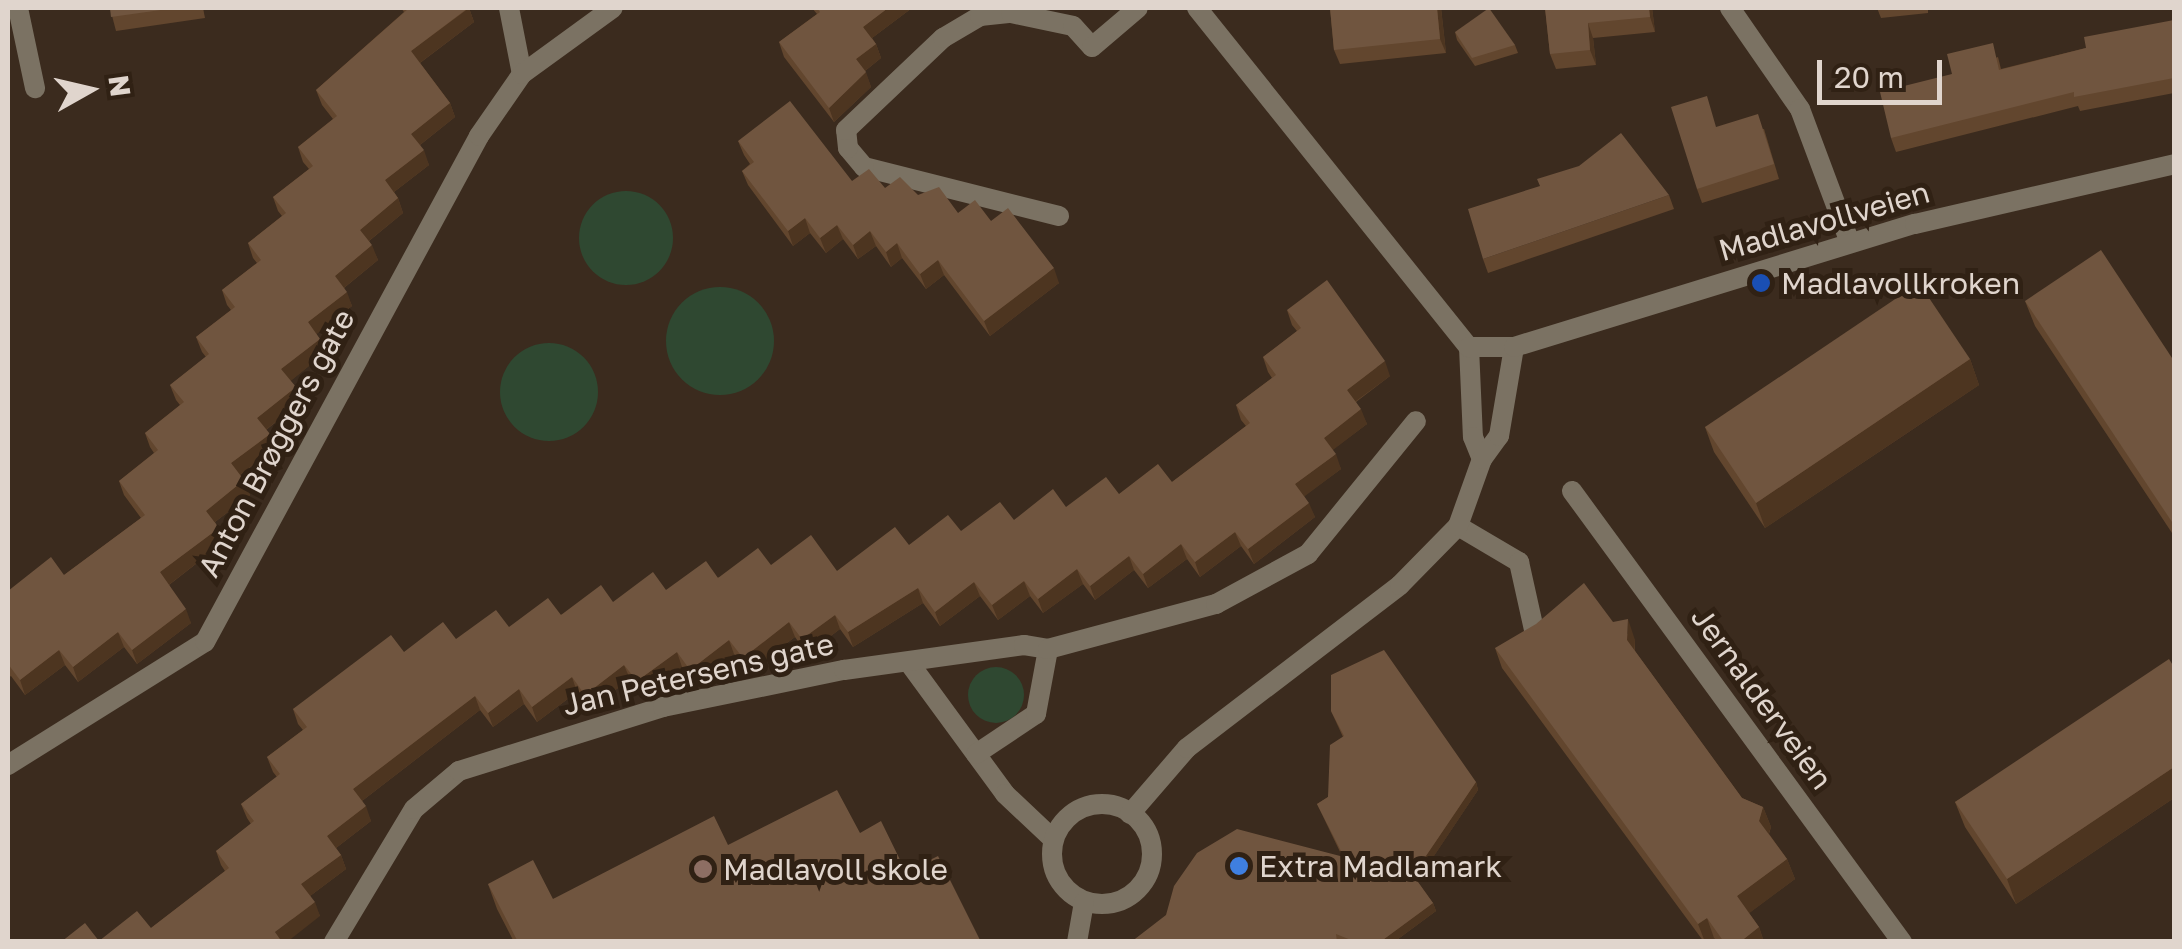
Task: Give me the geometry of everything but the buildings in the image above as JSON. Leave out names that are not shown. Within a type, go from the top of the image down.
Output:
[{"type":"street","points":[[18,8],[35,88]]},
{"type":"street","points":[[509,8],[522,74]]},
{"type":"street","name":"Anton Brøggers gate","points":[[8,765],[205,642],[353,359],[478,136],[522,74],[613,8]]},
{"type":"street","points":[[1059,216],[864,166],[848,148],[846,130],[943,38],[980,16],[1011,13],[1073,26],[1092,47],[1138,8]]},
{"type":"street","points":[[1130,814],[1188,748],[1400,585],[1458,526],[1482,459],[1499,436],[1504,348],[1469,347],[1440,319],[1197,8]]},
{"type":"street","points":[[1730,8],[1800,109],[1850,243]]},
{"type":"street","name":"Madlavollveien","points":[[1504,348],[1850,243],[2174,164]]},
{"type":"street","points":[[1469,347],[1473,437],[1482,459]]},
{"type":"street","name":"Jan Petersens gate","points":[[334,942],[414,809],[459,771],[613,718],[806,676],[910,664],[1024,644],[1048,649],[1216,604],[1308,554],[1346,513],[1416,421]]},
{"type":"street","name":"Jernalderveien","points":[[1572,490],[1902,942]]},
{"type":"street","points":[[1458,526],[1520,562],[1535,634]]},
{"type":"street","points":[[976,754],[1036,714],[1048,649]]},
{"type":"street","points":[[910,664],[1005,794],[1053,839]]},
{"type":"street","points":[[1110,805],[1130,814],[1149,840],[1145,878],[1116,903],[1084,902],[1057,878],[1053,839],[1066,819],[1086,807],[1110,805]]},
{"type":"street","points":[[1077,942],[1084,902]]},
{"type":"green space","points":[[626,191],[644,194],[659,205],[670,220],[670,256],[659,271],[644,282],[626,285],[608,282],[593,271],[582,256],[579,238],[582,220],[593,205],[608,194]]},
{"type":"green space","points":[[720,287],[741,291],[758,303],[770,320],[774,341],[770,362],[758,379],[741,391],[720,395],[699,391],[682,379],[670,362],[666,341],[670,320],[682,303],[699,291]]},
{"type":"green space","points":[[549,343],[568,347],[584,357],[594,373],[598,392],[594,411],[584,427],[568,437],[549,441],[530,437],[514,427],[504,411],[500,392],[504,373],[514,357],[530,347]]},
{"type":"green space","points":[[996,667],[1016,675],[1024,695],[1016,715],[996,723],[976,715],[968,695],[976,675]]},
{"type":"place","name":"Madlavollkroken","points":[[1761,283]]},
{"type":"place","name":"Extra Madlamark","points":[[1239,866]]},
{"type":"place","name":"Madlavoll skole","points":[[703,869]]}]
